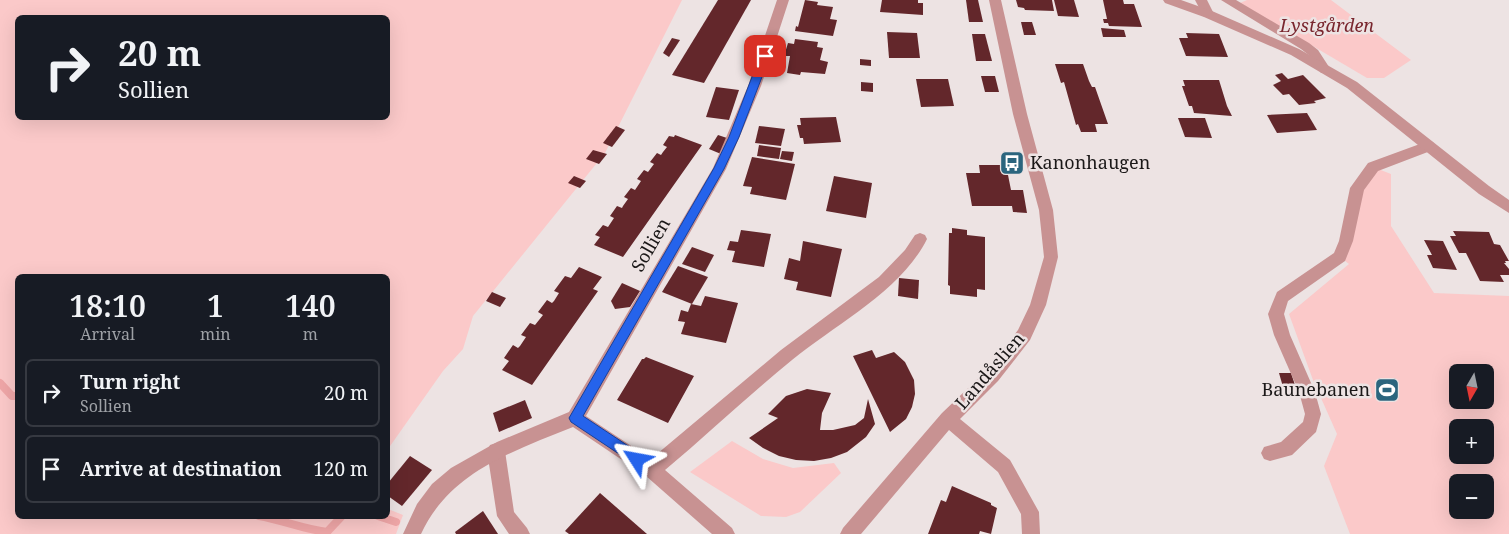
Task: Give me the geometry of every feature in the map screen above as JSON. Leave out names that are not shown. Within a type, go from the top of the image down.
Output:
[{"type":"street","name":"Sollien","points":[[575,418],[718,169],[734,137],[763,62],[784,0]]},
{"type":"street","name":"Landåslien","points":[[849,534],[948,419],[992,376],[1024,335],[1038,305],[1050,257],[1046,210],[1020,114],[995,0]]},
{"type":"street","points":[[1169,0],[1208,14],[1295,52],[1352,85],[1509,208]]},
{"type":"street","points":[[1201,0],[1208,14]]},
{"type":"street","points":[[1227,0],[1305,46],[1314,53],[1326,70]]},
{"type":"street","points":[[1270,453],[1286,449],[1310,426],[1313,414],[1306,392],[1282,335],[1276,314],[1282,297],[1340,257],[1346,242],[1357,188],[1372,167],[1428,146]]},
{"type":"street","points":[[652,470],[742,392],[806,340],[875,288],[912,253],[920,239]]},
{"type":"street","points":[[412,534],[424,508],[440,488],[459,471],[496,451],[575,418],[652,470],[726,534]]},
{"type":"street","points":[[948,419],[1004,466],[1030,512],[1031,534]]},
{"type":"street","points":[[496,451],[506,516],[521,534]]},
{"type":"green space","points":[[0,0],[682,0],[605,153],[473,316],[463,349],[443,371],[390,446],[390,274],[15,274],[15,519],[390,519],[390,510],[403,515],[396,534],[0,534]]},
{"type":"green space","name":"Lystgården","points":[[1247,0],[1331,0],[1411,60],[1384,78],[1367,78],[1240,3]]},
{"type":"green space","name":"Baunebanen","points":[[1373,167],[1391,174],[1391,226],[1434,293],[1509,296],[1509,534],[1350,534],[1324,466],[1337,434],[1313,380],[1289,314],[1349,264],[1340,257],[1357,188]]},
{"type":"green space","points":[[732,441],[763,459],[793,468],[834,463],[841,473],[800,512],[786,517],[761,516],[690,472]]},
{"type":"building","points":[[718,0],[751,0],[704,83],[672,75]]},
{"type":"building","points":[[805,0],[818,2],[817,5],[833,7],[830,19],[837,20],[833,36],[795,31],[796,26],[798,27]]},
{"type":"building","points":[[882,0],[918,0],[918,3],[923,3],[923,15],[880,12]]},
{"type":"building","points":[[966,0],[978,0],[983,22],[969,22]]},
{"type":"building","points":[[1016,0],[1052,0],[1054,11],[1025,10],[1018,7]]},
{"type":"building","points":[[1054,0],[1074,0],[1079,17],[1058,16]]},
{"type":"building","points":[[1103,0],[1123,0],[1124,4],[1134,4],[1142,27],[1109,26],[1108,23],[1104,23],[1103,19],[1107,19]]},
{"type":"building","points":[[1021,22],[1032,22],[1036,35],[1024,35]]},
{"type":"building","points":[[1101,28],[1124,30],[1126,37],[1103,37]]},
{"type":"building","points":[[887,32],[917,33],[920,58],[889,58]]},
{"type":"building","points":[[1186,33],[1219,34],[1228,57],[1186,56],[1179,38],[1188,38]]},
{"type":"building","points":[[972,34],[985,34],[992,61],[976,61]]},
{"type":"building","points":[[672,38],[680,40],[669,57],[663,53]]},
{"type":"building","points":[[795,39],[818,42],[817,47],[823,48],[820,60],[828,62],[825,74],[801,72],[800,75],[787,73],[790,56],[784,56],[788,43],[794,44]]},
{"type":"building","points":[[860,59],[871,60],[871,66],[860,65]]},
{"type":"building","points":[[1055,64],[1083,64],[1092,87],[1095,87],[1108,124],[1095,124],[1097,132],[1081,132],[1078,124],[1076,125],[1064,82],[1061,83]]},
{"type":"building","points":[[1282,73],[1288,79],[1303,75],[1326,98],[1314,101],[1316,103],[1299,105],[1289,94],[1283,95],[1273,85],[1281,81],[1275,75]]},
{"type":"building","points":[[981,76],[995,76],[999,92],[985,92]]},
{"type":"building","points":[[916,79],[948,79],[954,106],[921,107]]},
{"type":"building","points":[[1183,80],[1219,80],[1232,116],[1194,113],[1192,106],[1189,106],[1182,86],[1185,86]]},
{"type":"building","points":[[861,82],[873,83],[873,92],[861,91]]},
{"type":"building","points":[[716,87],[739,90],[729,120],[706,117]]},
{"type":"building","points":[[1307,113],[1317,130],[1277,133],[1267,115]]},
{"type":"building","points":[[836,117],[841,142],[804,144],[803,138],[800,138],[797,125],[801,125],[800,118]]},
{"type":"building","points":[[1178,118],[1205,118],[1212,138],[1185,137]]},
{"type":"building","points":[[616,126],[625,130],[612,147],[603,143]]},
{"type":"building","points":[[759,126],[785,129],[781,146],[755,143]]},
{"type":"building","points":[[675,135],[702,145],[623,257],[594,245],[600,237],[595,235],[603,225],[608,227],[614,218],[610,216],[617,206],[622,208],[628,199],[624,197],[631,188],[635,190],[641,181],[637,179],[644,170],[648,172],[654,164],[650,162],[657,153],[661,155],[667,147],[663,145],[669,136],[674,137]]},
{"type":"building","points":[[718,135],[730,139],[721,154],[709,149]]},
{"type":"building","points":[[759,145],[781,148],[779,159],[757,156]]},
{"type":"building","points":[[593,150],[607,154],[599,164],[586,159]]},
{"type":"building","points":[[782,151],[794,152],[792,161],[780,159]]},
{"type":"building","points":[[752,157],[795,164],[786,200],[750,194],[752,187],[743,186]]},
{"type":"building","points":[[979,165],[1006,165],[1011,190],[1023,190],[1027,213],[1013,212],[1012,206],[972,206],[966,173],[980,173]]},
{"type":"building","points":[[574,176],[586,181],[580,188],[568,183]]},
{"type":"building","points":[[834,176],[872,183],[866,218],[826,211]]},
{"type":"building","points":[[952,228],[967,230],[967,235],[985,237],[985,290],[977,289],[977,297],[950,294],[950,286],[948,285],[949,233],[952,233]]},
{"type":"building","points":[[741,230],[771,234],[764,267],[732,262],[735,251],[727,250],[730,241],[738,242]]},
{"type":"building","points":[[1453,231],[1489,232],[1494,244],[1500,245],[1509,261],[1504,263],[1509,269],[1509,275],[1500,275],[1504,282],[1480,281],[1466,253],[1459,253],[1450,236],[1456,236]]},
{"type":"building","points":[[1424,240],[1443,241],[1457,270],[1433,268],[1427,255],[1432,255]]},
{"type":"building","points":[[803,241],[842,249],[831,297],[796,290],[798,282],[784,279],[789,258],[800,261]]},
{"type":"building","points":[[692,247],[714,255],[705,272],[682,264]]},
{"type":"building","points":[[678,266],[708,277],[692,304],[662,292]]},
{"type":"building","points":[[579,267],[602,277],[593,289],[598,291],[532,385],[502,370],[509,361],[504,358],[513,345],[518,348],[520,346],[526,337],[521,335],[530,323],[535,325],[543,315],[538,312],[547,300],[552,303],[554,301],[559,293],[554,291],[565,276],[571,278]]},
{"type":"building","points":[[899,278],[919,280],[918,299],[898,296]]},
{"type":"building","points":[[622,283],[640,291],[630,307],[615,309],[611,301]]},
{"type":"building","points":[[492,292],[506,298],[500,307],[486,301]]},
{"type":"building","points":[[705,296],[738,303],[726,343],[681,334],[685,322],[678,321],[681,310],[688,312],[691,304],[701,306]]},
{"type":"building","points":[[872,350],[876,358],[894,352],[905,362],[914,380],[915,394],[912,407],[906,419],[890,432],[853,356]]},
{"type":"building","points":[[646,357],[694,376],[668,423],[617,400],[642,359]]},
{"type":"building","points":[[1279,373],[1291,373],[1296,388],[1283,387]]},
{"type":"building","points":[[807,389],[831,393],[822,413],[820,430],[833,430],[855,425],[864,418],[868,399],[875,424],[866,437],[847,452],[831,458],[814,461],[796,460],[779,456],[749,438],[778,418],[768,414],[786,396]]},
{"type":"building","points":[[525,400],[532,418],[499,432],[493,413]]},
{"type":"building","points":[[410,456],[432,470],[402,506],[390,497],[390,481]]},
{"type":"building","points":[[952,486],[991,503],[991,505],[997,508],[991,534],[980,531],[979,534],[928,534],[941,500],[946,502]]},
{"type":"building","points":[[600,493],[647,534],[569,534],[565,531]]},
{"type":"building","points":[[483,511],[498,534],[456,534],[455,532]]},
{"type":"waterway","points":[[0,383],[12,396],[15,396]]},
{"type":"waterway","points":[[272,519],[327,532],[339,519]]},
{"type":"waterway","points":[[387,519],[396,522]]},
{"type":"place","name":"Kanonhaugen","points":[[1012,163]]},
{"type":"place","name":"Baunebanen","points":[[1387,390]]},
{"type":"route","points":[[637,460],[575,418],[718,169],[734,137],[765,56]]}]
